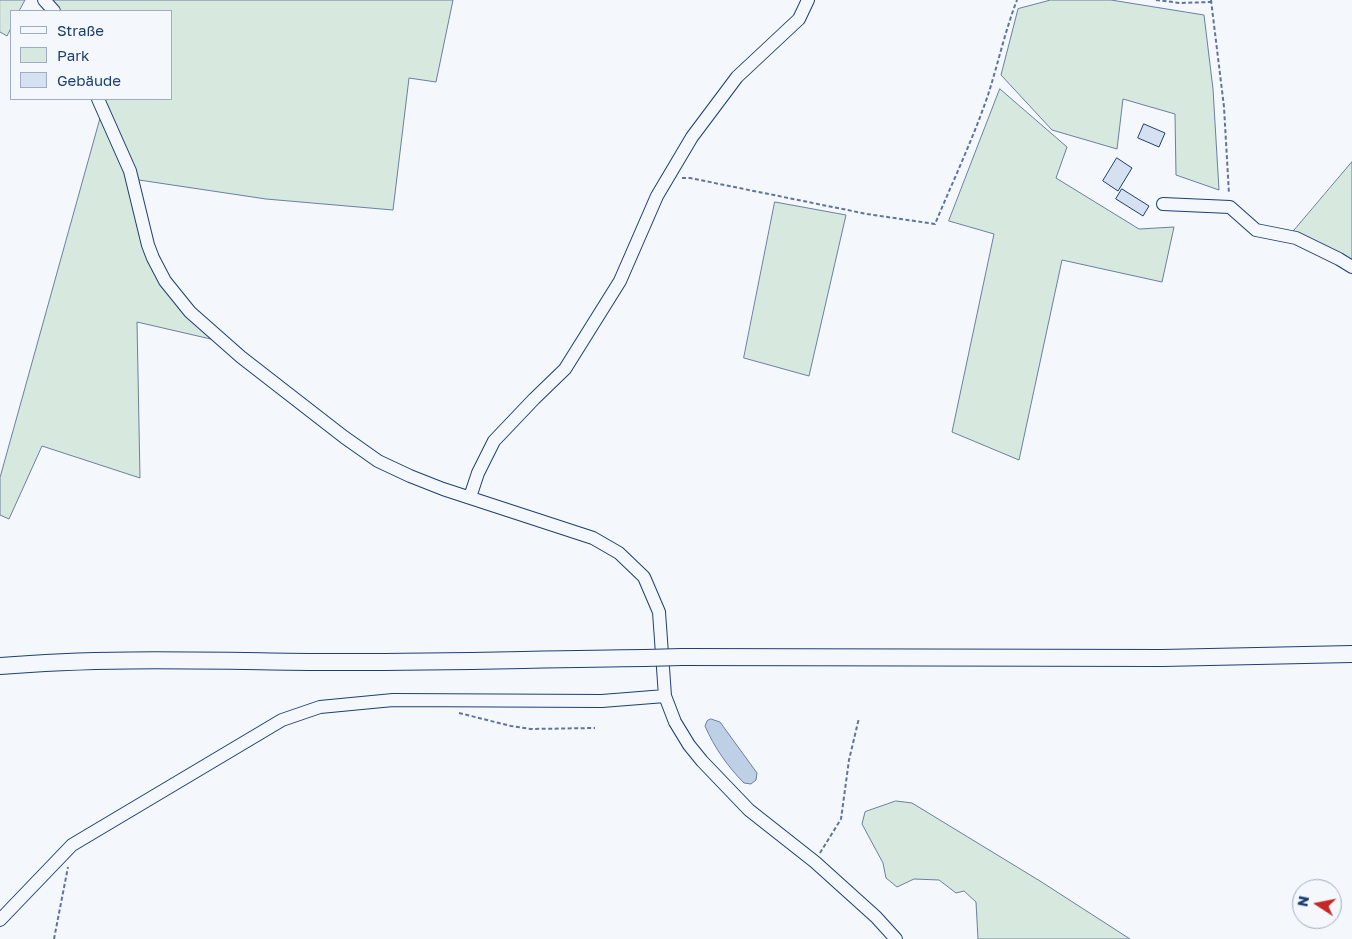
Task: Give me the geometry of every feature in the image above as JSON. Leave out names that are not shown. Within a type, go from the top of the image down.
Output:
[{"type":"main road","points":[[0,666],[101,662],[208,661],[323,662],[682,657],[1172,658],[1352,654]]},
{"type":"street","points":[[44,0],[53,10]]},
{"type":"street","points":[[470,497],[478,473],[494,441],[565,369],[620,281],[656,196],[692,137],[737,76],[799,19],[808,0]]},
{"type":"street","points":[[98,100],[130,171],[148,245],[153,258],[165,281],[190,312],[241,357],[378,461],[410,476],[593,538],[619,553],[644,577],[660,612],[665,696],[675,722],[689,745],[748,810],[815,862],[876,917],[896,939]]},
{"type":"street","points":[[1163,204],[1230,207],[1256,230],[1296,238],[1352,267]]},
{"type":"street","points":[[0,920],[72,845],[259,732],[282,720],[320,707],[393,700],[602,701],[665,696]]},
{"type":"path","points":[[667,178],[690,178],[867,214],[935,224],[988,95],[1017,0]]},
{"type":"path","points":[[1156,0],[1180,3],[1211,1],[1224,107],[1230,207]]},
{"type":"path","points":[[453,712],[510,726],[531,729],[595,728]]},
{"type":"path","points":[[815,862],[841,818],[849,760],[859,718]]},
{"type":"path","points":[[54,939],[72,845]]},
{"type":"green space","points":[[0,0],[25,0],[20,10],[10,10],[10,30],[7,36],[0,32]]},
{"type":"green space","points":[[52,0],[453,0],[436,82],[409,78],[393,210],[266,199],[139,180],[104,100],[172,100],[172,10],[59,10]]},
{"type":"green space","points":[[1051,0],[1111,0],[1204,15],[1213,89],[1219,190],[1176,175],[1175,114],[1123,99],[1117,149],[1052,130],[1001,75],[1018,9]]},
{"type":"green space","points":[[1000,89],[1067,147],[1056,178],[1139,229],[1174,227],[1162,282],[1062,260],[1019,460],[952,432],[994,234],[949,221]]},
{"type":"green space","points":[[102,112],[128,169],[153,264],[215,340],[137,322],[140,478],[42,446],[9,519],[0,515],[0,478]]},
{"type":"green space","points":[[1352,162],[1352,261],[1292,233]]},
{"type":"green space","points":[[775,202],[846,215],[809,376],[744,358]]},
{"type":"green space","points":[[896,801],[912,803],[1040,881],[1130,939],[978,939],[976,902],[964,891],[956,893],[939,880],[914,879],[897,887],[886,878],[883,863],[862,824],[865,812]]},
{"type":"water","points":[[711,719],[720,722],[757,773],[756,780],[751,784],[744,783],[717,749],[705,726],[707,721]]},
{"type":"building","points":[[1144,124],[1165,133],[1159,147],[1138,138]]},
{"type":"building","points":[[1117,158],[1132,168],[1118,191],[1103,181]]},
{"type":"building","points":[[1122,189],[1149,206],[1143,216],[1116,199]]}]
